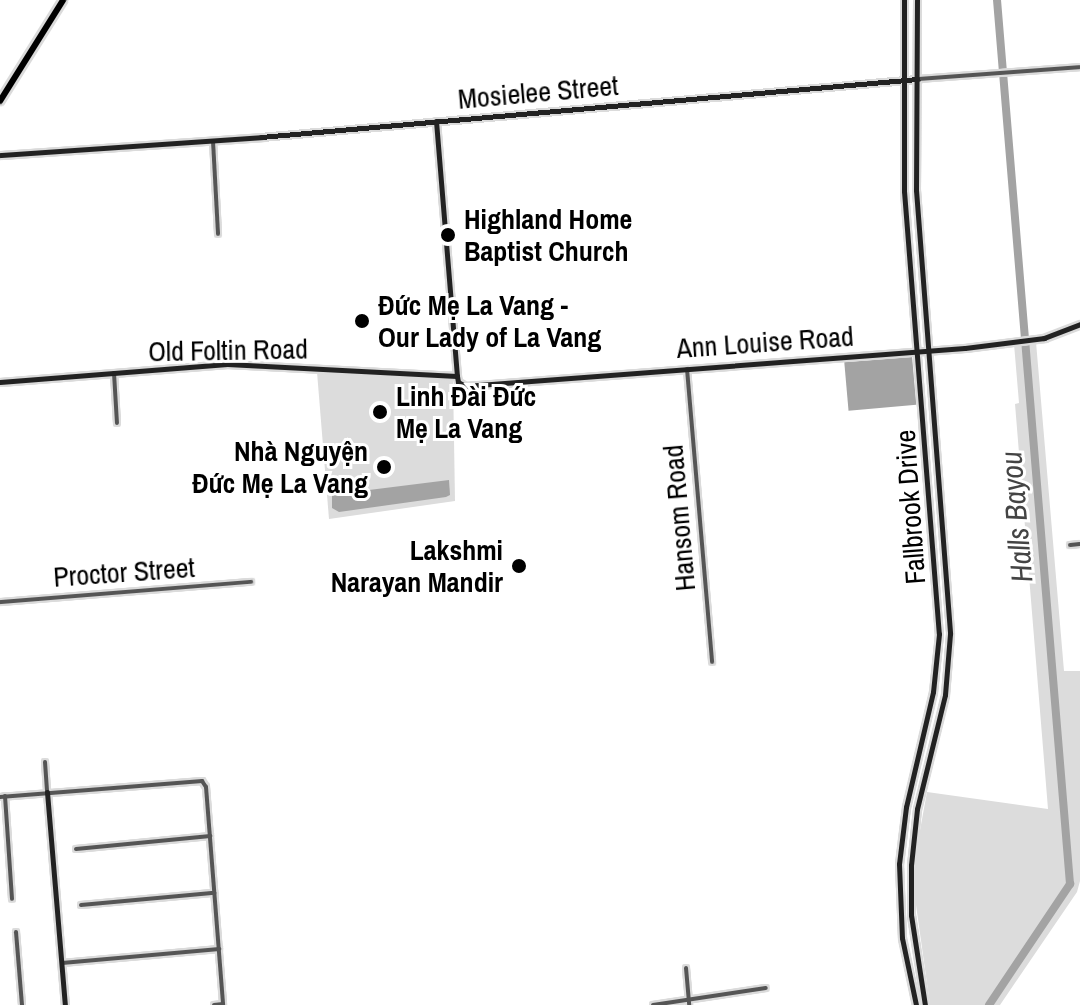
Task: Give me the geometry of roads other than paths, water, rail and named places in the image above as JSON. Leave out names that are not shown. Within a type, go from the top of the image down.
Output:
[{"type":"main road","points":[[0,101],[63,0]]},
{"type":"street","name":"Fallbrook Drive","points":[[904,0],[904,191],[939,634],[933,692],[906,807],[899,864],[902,938],[916,1005]]},
{"type":"street","name":"Fallbrook Drive","points":[[917,0],[916,176],[950,634],[945,695],[917,809],[911,865],[912,926],[925,1005]]},
{"type":"street","name":"Mosielee Street","points":[[0,155],[213,141],[1080,67]]},
{"type":"street","points":[[436,121],[457,376]]},
{"type":"street","points":[[213,141],[218,234]]},
{"type":"street","name":"Ann Louise Road","points":[[457,376],[458,382],[465,386],[930,350],[1040,338],[1080,324]]},
{"type":"street","name":"Old Foltin Road","points":[[0,382],[227,364],[457,376]]},
{"type":"street","name":"Hansom Road","points":[[687,369],[712,662]]},
{"type":"street","points":[[114,373],[117,423]]},
{"type":"street","points":[[933,541],[944,540]]},
{"type":"street","points":[[1070,545],[1080,544]]},
{"type":"street","name":"Proctor Street","points":[[0,602],[251,582]]},
{"type":"street","points":[[939,634],[950,634]]},
{"type":"street","points":[[45,762],[65,1005]]},
{"type":"street","points":[[12,899],[2,796],[202,781],[206,787],[223,1005],[214,1005]]},
{"type":"street","points":[[76,849],[210,836]]},
{"type":"street","points":[[81,905],[214,893]]},
{"type":"street","points":[[16,932],[22,1005]]},
{"type":"street","points":[[62,963],[219,949]]},
{"type":"street","points":[[686,968],[688,1002]]},
{"type":"street","points":[[653,1005],[766,988]]},
{"type":"waterway","name":"Halls Bayou","points":[[989,1005],[1070,884],[997,0]]},
{"type":"place","name":"Highland Home Baptist Church","points":[[448,235]]},
{"type":"place","name":"Đức Mẹ La Vang - Our Lady of La Vang","points":[[362,321]]},
{"type":"place","name":"Linh Đài Đức Mẹ La Vang","points":[[380,412]]},
{"type":"place","name":"Nhà Nguyện Đức Mẹ La Vang","points":[[384,467]]},
{"type":"place","name":"Lakshmi Narayan Mandir","points":[[519,566]]}]
